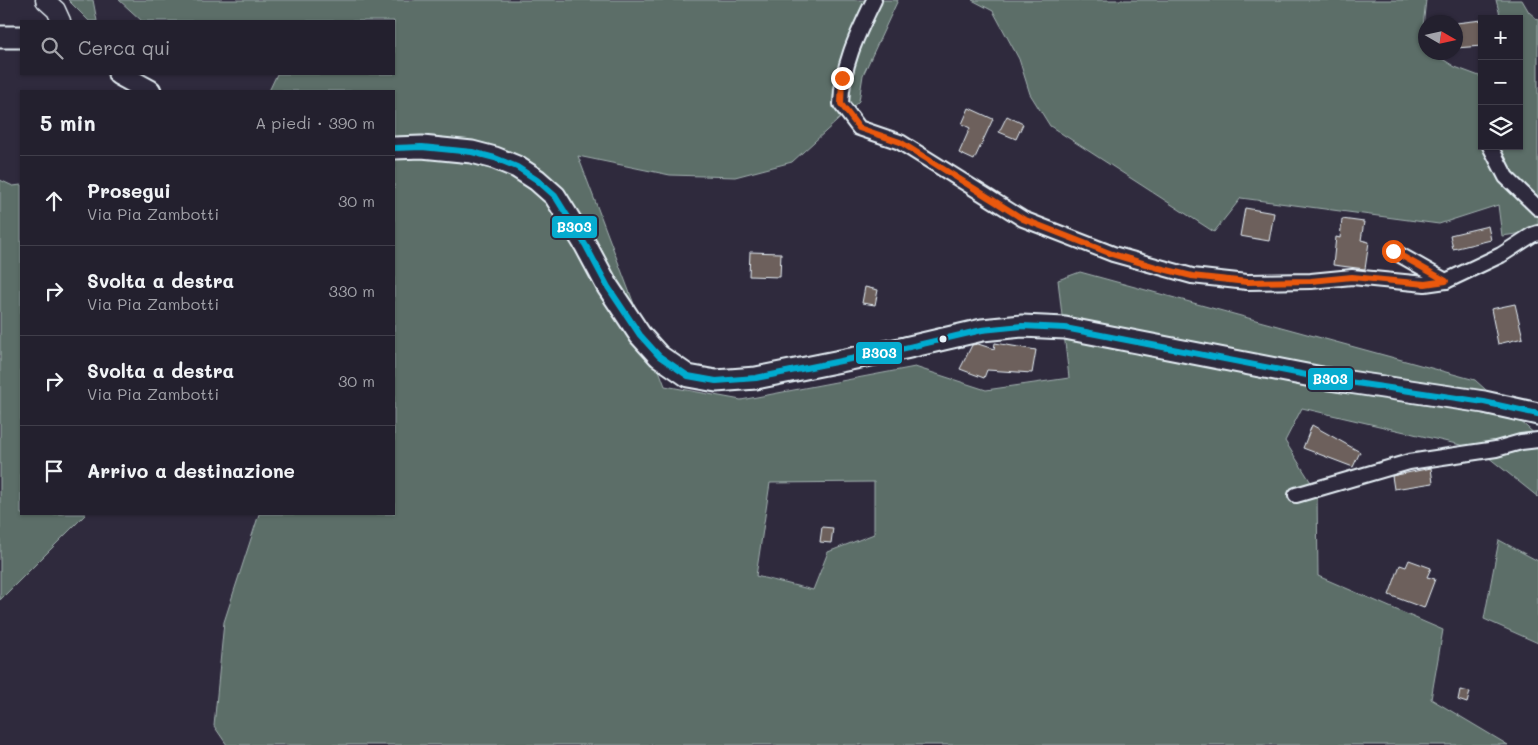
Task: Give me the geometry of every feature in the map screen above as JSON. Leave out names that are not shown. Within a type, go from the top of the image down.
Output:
[{"type":"main road","points":[[0,37],[20,36]]},
{"type":"main road","points":[[121,75],[148,90]]},
{"type":"main road","points":[[395,148],[422,147],[472,152],[495,158],[517,167],[537,180],[554,196],[586,246],[608,287],[640,335],[658,356],[688,376],[716,381],[756,378],[905,348],[982,330],[1022,326],[1065,328],[1322,378],[1484,402],[1538,414]]},
{"type":"street","points":[[45,0],[56,10],[61,20]]},
{"type":"street","points":[[874,0],[860,28],[842,78],[841,104],[859,128],[900,142],[1023,219],[1112,254],[1192,276],[1247,282],[1311,281],[1352,277],[1425,284],[1446,281],[1501,255],[1538,233]]},
{"type":"street","points":[[1492,150],[1506,177],[1538,208]]},
{"type":"street","points":[[1393,251],[1446,281]]},
{"type":"street","points":[[1296,494],[1409,462],[1496,449],[1521,442],[1538,440]]},
{"type":"green space","points":[[68,0],[93,0],[97,20],[88,20]]},
{"type":"green space","points":[[119,0],[898,0],[863,75],[859,101],[792,162],[735,177],[670,175],[578,156],[665,386],[741,400],[915,367],[986,390],[1069,378],[1058,280],[1080,272],[1475,380],[1538,437],[1538,497],[1478,449],[1302,408],[1285,441],[1317,492],[1318,576],[1443,630],[1431,699],[1508,745],[227,745],[214,726],[224,622],[259,515],[395,515],[395,90],[269,90],[277,75],[395,75],[395,20],[141,20]],"holes":[[[874,482],[874,534],[828,552],[813,590],[756,576],[770,483]]]},
{"type":"green space","points":[[972,0],[1426,0],[1424,15],[1418,15],[1418,60],[1444,60],[1455,67],[1478,76],[1478,150],[1523,150],[1523,15],[1500,15],[1496,0],[1522,0],[1529,12],[1538,20],[1538,231],[1502,236],[1498,205],[1439,224],[1241,198],[1214,232],[1050,126],[1030,94],[1019,59],[993,11]]},
{"type":"green space","points":[[0,180],[13,186],[20,185],[20,515],[85,515],[0,600]]},
{"type":"green space","points":[[1499,540],[1538,561],[1538,643],[1484,619]]},
{"type":"building","points":[[1478,20],[1478,46],[1463,47],[1463,22]]},
{"type":"building","points":[[969,108],[993,119],[974,160],[959,153],[970,128],[962,124]]},
{"type":"building","points":[[1007,116],[1023,124],[1016,139],[999,132]]},
{"type":"building","points":[[1245,208],[1274,213],[1269,241],[1240,236]]},
{"type":"building","points":[[1342,219],[1364,222],[1361,240],[1369,242],[1365,269],[1333,265],[1336,237],[1340,238]]},
{"type":"building","points":[[1488,226],[1491,240],[1453,249],[1450,235]]},
{"type":"building","points":[[750,252],[781,253],[780,277],[749,276]]},
{"type":"building","points":[[865,287],[878,290],[875,305],[862,303]]},
{"type":"building","points":[[1515,304],[1523,338],[1498,344],[1491,309]]},
{"type":"building","points":[[995,343],[1036,350],[1032,373],[987,370],[984,378],[960,369],[972,345],[978,344],[994,349]]},
{"type":"building","points":[[1312,425],[1360,452],[1353,467],[1303,448]]},
{"type":"building","points":[[1431,468],[1433,483],[1394,489],[1392,476]]},
{"type":"building","points":[[822,527],[833,528],[831,543],[820,542]]},
{"type":"building","points":[[1409,560],[1431,568],[1427,577],[1435,579],[1424,608],[1389,595],[1400,565],[1406,567]]},
{"type":"building","points":[[1460,690],[1470,692],[1467,703],[1458,700]]},
{"type":"transit line","name":"B303","points":[[395,148],[422,147],[472,152],[495,158],[517,167],[537,180],[555,196],[586,246],[608,287],[640,335],[659,356],[688,376],[716,381],[756,378],[905,348],[982,330],[1022,326],[1065,328],[1322,378],[1484,402],[1538,414]]},
{"type":"route","points":[[842,78],[841,104],[859,128],[900,142],[1023,219],[1112,254],[1192,276],[1247,282],[1311,281],[1352,277],[1425,284],[1446,281],[1393,251]]}]
